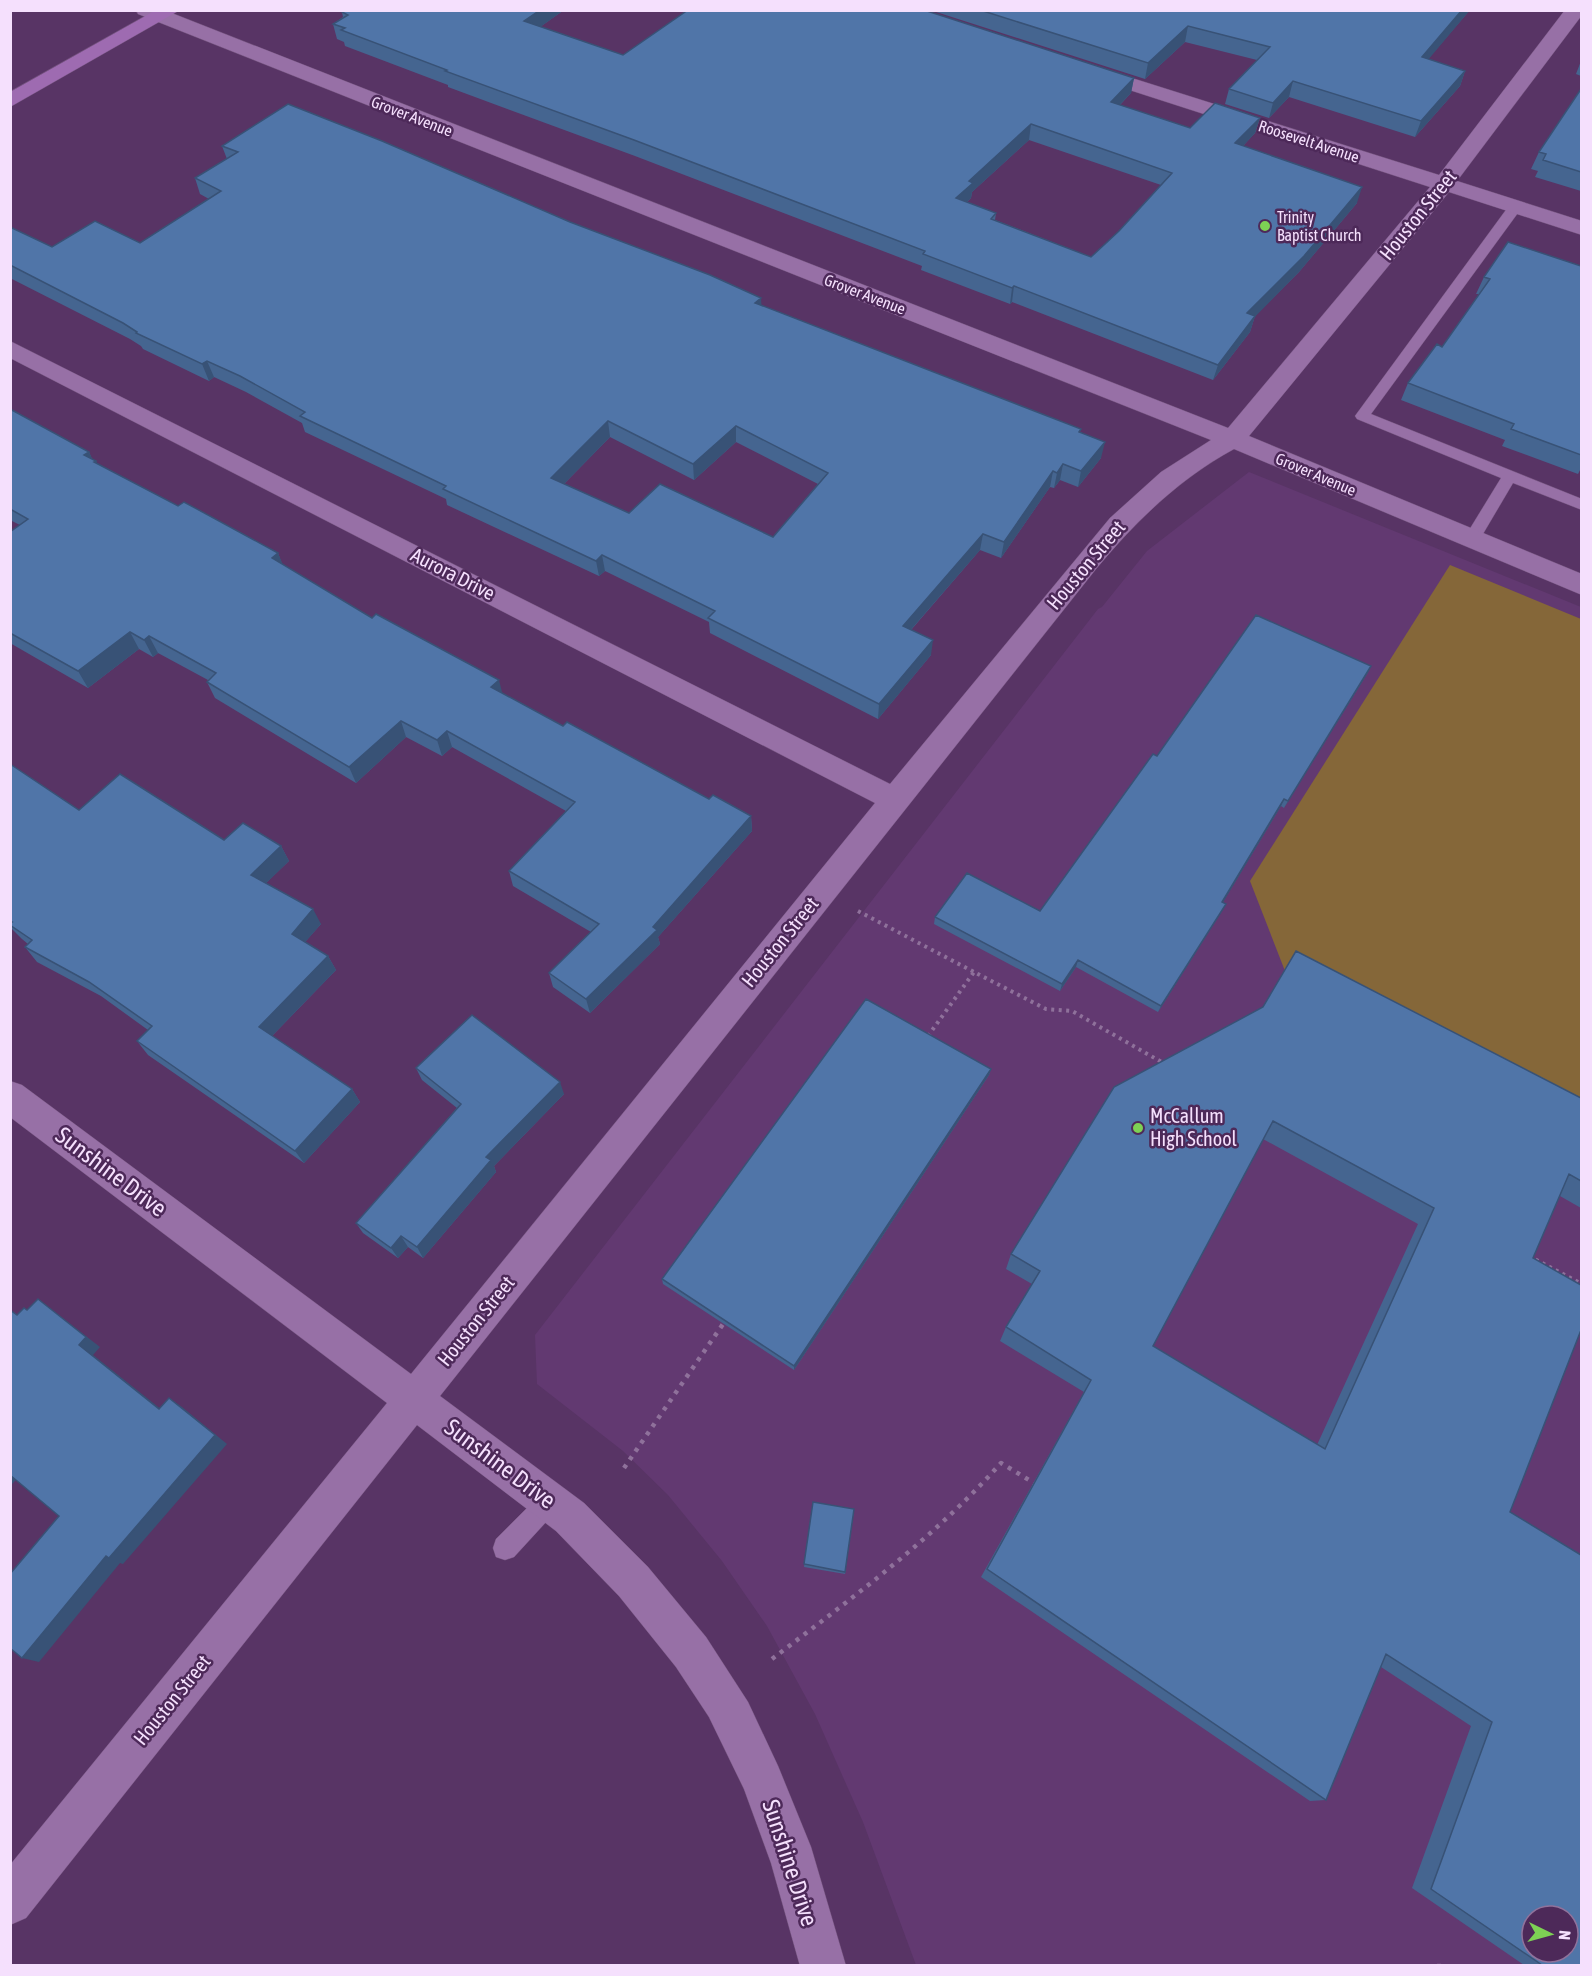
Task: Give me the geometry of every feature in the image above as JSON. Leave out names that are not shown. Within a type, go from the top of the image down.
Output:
[{"type":"street","name":"Houston Street","points":[[10,1902],[1112,531],[1186,464],[1233,439],[1444,184],[1575,10]]},
{"type":"street","points":[[10,101],[159,13]]},
{"type":"street","name":"Grover Avenue","points":[[159,13],[1233,439],[1581,585]]},
{"type":"street","name":"Roosevelt Avenue","points":[[1070,65],[1581,228]]},
{"type":"street","name":"Aurora Drive","points":[[10,348],[895,800]]},
{"type":"street","name":"Sunshine Drive","points":[[10,1096],[550,1502],[609,1554],[648,1597],[724,1701],[753,1759],[783,1833],[823,1965]]},
{"type":"lane","points":[[1516,206],[1362,416],[1581,505]]},
{"type":"lane","points":[[1471,540],[1510,476]]},
{"type":"lane","points":[[505,1548],[550,1502]]},
{"type":"path","points":[[855,909],[1046,1009],[1072,1011],[1171,1068]]},
{"type":"path","points":[[926,1039],[974,972]]},
{"type":"path","points":[[1524,1252],[1581,1284]]},
{"type":"path","points":[[624,1468],[723,1324]]},
{"type":"path","points":[[772,1659],[922,1540],[978,1490],[1001,1463],[1034,1483]]},
{"type":"path","points":[[1437,1965],[1445,1965]]},
{"type":"shaded area","name":"McCallum High School","points":[[1249,472],[1581,607],[1581,1965],[916,1965],[863,1822],[815,1714],[767,1626],[722,1561],[668,1495],[623,1451],[537,1384],[535,1335],[1098,609],[1147,551]]},
{"type":"shaded area","points":[[1450,565],[1581,619],[1581,1125],[1285,971],[1250,881]]},
{"type":"building","points":[[345,10],[540,10],[524,21],[623,55],[688,10],[924,10],[1134,78],[1111,102],[1190,128],[1215,103],[1260,118],[1235,143],[1362,187],[1304,256],[1247,313],[1255,316],[1218,365],[1014,286],[1012,288],[923,254],[925,251],[341,30],[345,28],[333,24],[348,15],[342,12]],"holes":[[[1031,124],[1172,173],[1119,231],[1091,257],[991,219],[996,213],[956,198],[973,183],[969,181]]]},
{"type":"building","points":[[980,10],[1462,10],[1422,57],[1465,71],[1421,121],[1293,81],[1273,103],[1229,89],[1270,47],[1188,26],[1148,63]]},
{"type":"building","points":[[1581,89],[1581,172],[1543,160],[1546,154],[1539,152]]},
{"type":"building","points":[[288,104],[382,141],[570,222],[710,275],[761,298],[755,303],[1081,429],[1079,432],[1105,442],[1081,471],[1063,464],[1057,473],[1053,471],[1004,542],[983,534],[903,626],[933,640],[879,704],[708,618],[715,611],[602,555],[596,561],[443,489],[446,486],[300,416],[305,412],[240,376],[207,361],[202,364],[136,333],[123,323],[10,265],[10,227],[52,247],[95,221],[140,243],[221,191],[195,178],[238,152],[222,146]],"holes":[[[608,421],[693,464],[736,426],[828,473],[773,537],[660,484],[629,513],[551,478]]]},
{"type":"building","points":[[1508,242],[1581,266],[1581,455],[1511,429],[1514,424],[1408,383],[1437,344],[1442,347],[1490,279],[1484,277]]},
{"type":"building","points":[[10,409],[89,452],[84,455],[96,461],[94,462],[178,506],[184,502],[278,553],[272,558],[372,618],[376,614],[499,680],[491,687],[563,726],[567,722],[709,799],[713,795],[751,816],[653,927],[657,930],[586,999],[549,973],[599,924],[509,871],[575,802],[447,731],[437,740],[401,721],[349,767],[207,682],[216,673],[149,636],[144,640],[130,632],[78,671],[10,633],[10,532],[28,519],[10,509]]},
{"type":"building","points":[[1256,615],[1371,666],[1288,801],[1284,799],[1222,902],[1226,904],[1161,1006],[1078,960],[1062,984],[935,917],[967,873],[1040,911],[1153,754],[1157,756]]},
{"type":"building","points":[[10,764],[79,810],[120,774],[224,840],[243,823],[281,846],[251,875],[313,909],[292,934],[328,956],[259,1027],[352,1089],[295,1151],[137,1041],[152,1026],[89,982],[25,947],[32,940],[10,925],[12,922],[10,921]]},
{"type":"building","points":[[1296,951],[1581,1098],[1581,1181],[1569,1174],[1533,1258],[1581,1285],[1581,1330],[1510,1512],[1581,1555],[1581,1965],[1541,1964],[1580,1964],[1580,1904],[1520,1904],[1520,1950],[1431,1889],[1492,1722],[1386,1654],[1326,1800],[987,1569],[1091,1380],[1006,1327],[1040,1271],[1011,1254],[1114,1087],[1263,1007]],"holes":[[[1273,1121],[1434,1208],[1325,1449],[1153,1346]]]},
{"type":"building","points":[[866,999],[991,1069],[794,1366],[662,1279]]},
{"type":"building","points":[[472,1015],[560,1082],[486,1157],[491,1160],[417,1247],[401,1236],[391,1248],[356,1223],[461,1104],[416,1068]]},
{"type":"building","points":[[38,1299],[86,1337],[79,1345],[159,1409],[169,1398],[215,1435],[109,1558],[106,1556],[22,1658],[10,1648],[10,1574],[59,1516],[10,1475],[10,1310],[17,1315],[24,1308],[27,1310]]},
{"type":"building","points":[[813,1502],[854,1509],[845,1572],[804,1564]]},
{"type":"place","name":"Trinity Baptist Church","points":[[1265,226]]},
{"type":"place","name":"McCallum High School","points":[[1138,1128]]}]
